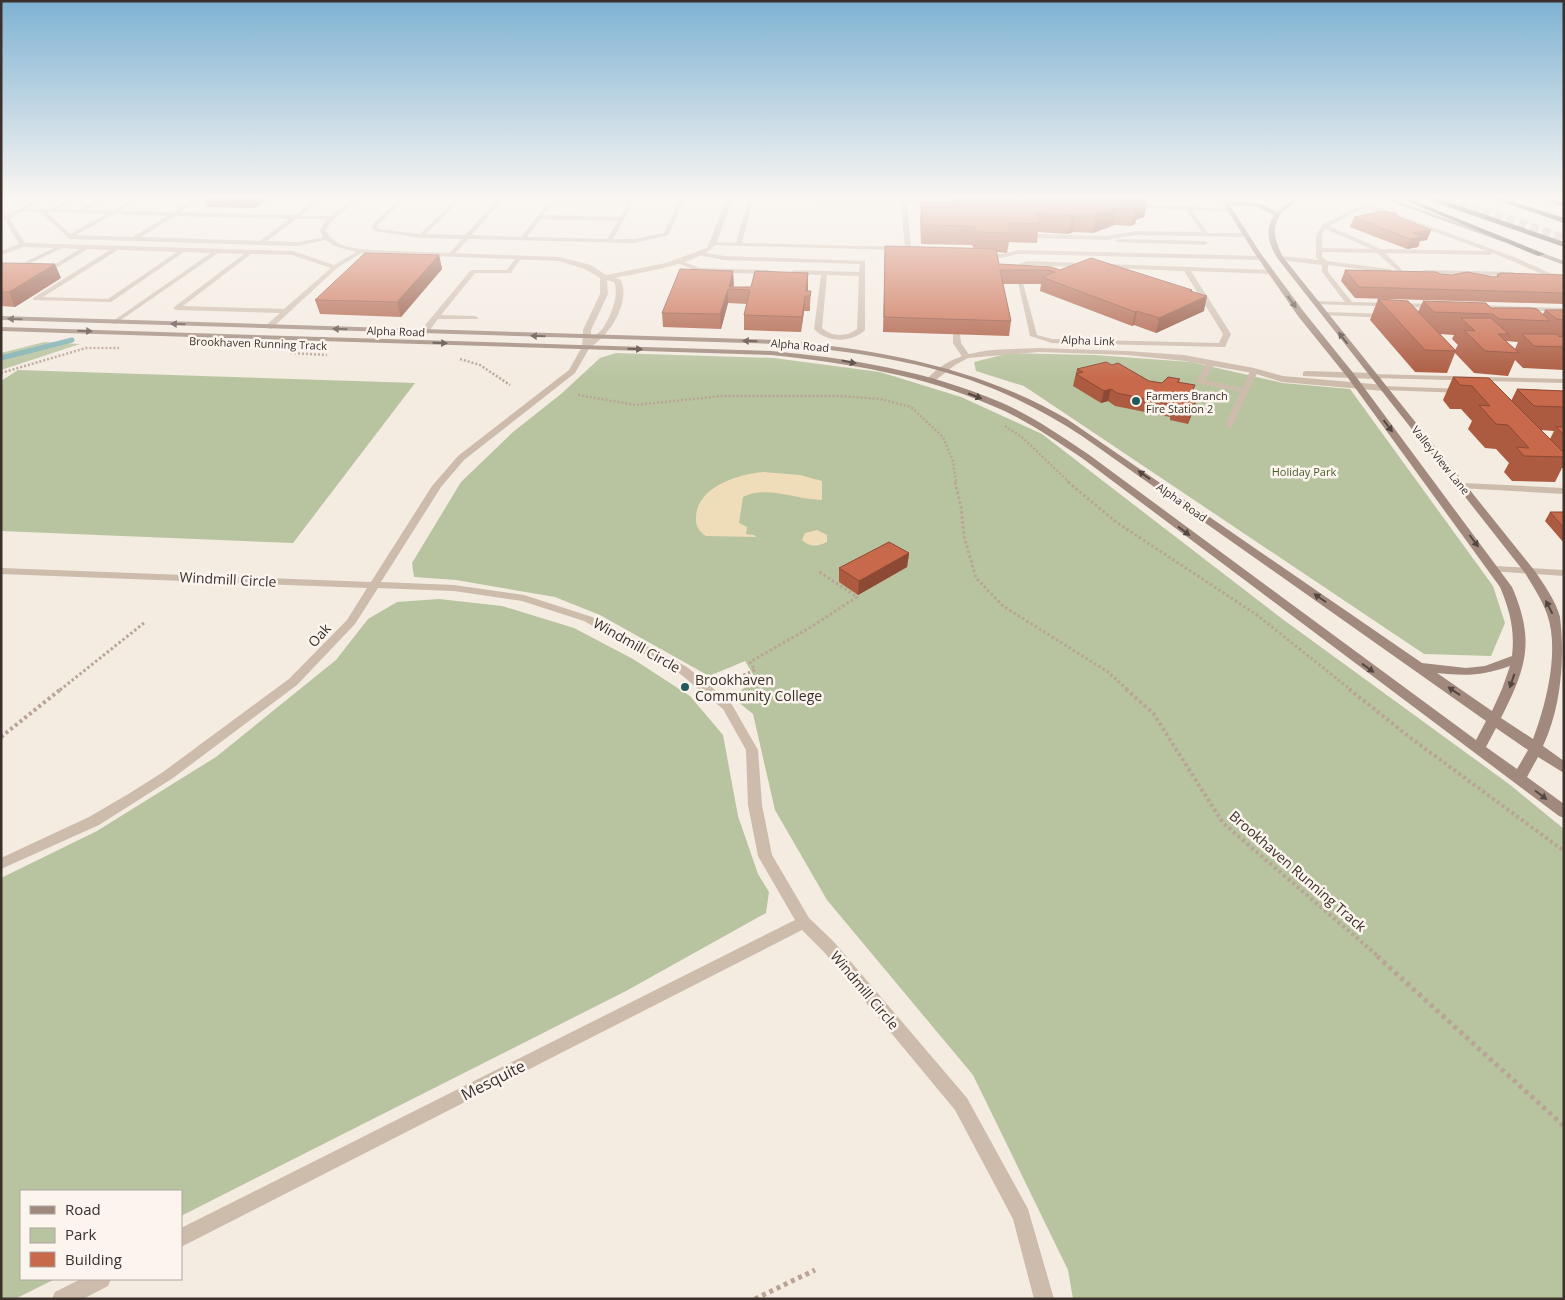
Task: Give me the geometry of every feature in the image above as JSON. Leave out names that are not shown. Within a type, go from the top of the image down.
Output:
[{"type":"street","points":[[539,259],[566,261],[588,267],[604,277],[617,281],[621,292],[606,330],[586,347]]},
{"type":"street","points":[[604,277],[688,259]]},
{"type":"street","name":"Valley View Lane","points":[[1261,259],[1301,314],[1351,376],[1495,569],[1506,587],[1520,624],[1518,658],[1514,678],[1479,748]]},
{"type":"street","name":"Valley View Lane","points":[[1281,259],[1530,572],[1554,616],[1562,657],[1558,694],[1553,715],[1537,749],[1519,778]]},
{"type":"street","points":[[586,347],[587,330],[604,294],[604,277]]},
{"type":"street","name":"Alpha Road","points":[[1,318],[779,342],[834,348],[943,370],[978,381],[1026,400],[1085,434],[1494,718]]},
{"type":"street","name":"Alpha Road","points":[[1,329],[804,355],[870,366],[928,381],[997,405],[1043,429],[1085,456],[1328,639],[1479,748]]},
{"type":"street","name":"Alpha Link","points":[[928,381],[952,363],[966,356],[1008,350],[1126,353],[1211,363],[1254,371],[1282,379],[1384,388]]},
{"type":"street","name":"Alpha Link","points":[[1254,371],[1374,376]]},
{"type":"street","points":[[1495,569],[1564,574]]},
{"type":"street","points":[[1418,667],[1466,672],[1488,670],[1518,658]]},
{"type":"street","points":[[1494,718],[1564,768]]},
{"type":"street","points":[[1479,748],[1564,812]]},
{"type":"lane","points":[[1,270],[22,265],[35,259]]},
{"type":"lane","points":[[37,278],[68,259]]},
{"type":"lane","points":[[99,259],[32,299],[109,301],[170,259]]},
{"type":"lane","points":[[115,322],[206,259]]},
{"type":"lane","points":[[241,259],[176,308],[286,312]]},
{"type":"lane","points":[[310,259],[335,267]]},
{"type":"lane","points":[[268,327],[335,267],[349,259]]},
{"type":"lane","points":[[424,332],[473,271],[509,272],[518,259]]},
{"type":"lane","points":[[747,259],[863,262],[861,330],[855,335],[839,337],[824,334],[818,328],[824,273]]},
{"type":"lane","points":[[1215,259],[1222,269]]},
{"type":"lane","points":[[1286,259],[1378,271],[1410,272]]},
{"type":"lane","points":[[1321,259],[1325,263],[1325,272],[1350,304]]},
{"type":"lane","points":[[1388,259],[1401,272]]},
{"type":"lane","points":[[1511,259],[1549,275]]},
{"type":"lane","points":[[680,262],[699,270],[776,272]]},
{"type":"lane","points":[[1186,268],[1227,334],[1222,345],[1052,341],[1034,336],[1020,282],[1020,265],[1027,263],[1222,269],[1271,272]]},
{"type":"lane","points":[[1104,265],[1131,274]]},
{"type":"lane","points":[[786,272],[862,274]]},
{"type":"lane","points":[[1418,272],[1522,274]]},
{"type":"lane","points":[[1531,275],[1564,277]]},
{"type":"lane","points":[[1195,294],[1204,297]]},
{"type":"lane","points":[[1316,303],[1447,307]]},
{"type":"lane","points":[[1467,307],[1564,310]]},
{"type":"lane","points":[[1324,314],[1394,316]]},
{"type":"lane","points":[[436,317],[475,318]]},
{"type":"lane","points":[[956,334],[957,343],[966,356]]},
{"type":"lane","points":[[834,348],[839,337]]},
{"type":"lane","points":[[1122,343],[1126,353]]},
{"type":"lane","name":"Oak","points":[[1,864],[102,816],[168,775],[293,682],[351,622],[436,486],[461,458],[572,371],[586,347]]},
{"type":"lane","points":[[1211,363],[1200,381],[1245,391]]},
{"type":"lane","points":[[1229,425],[1254,371]]},
{"type":"lane","points":[[1374,376],[1564,381]]},
{"type":"lane","points":[[1384,388],[1476,392]]},
{"type":"lane","points":[[1463,486],[1564,491]]},
{"type":"lane","name":"Windmill Circle","points":[[1,571],[454,588],[524,598],[588,619],[683,670],[727,706],[752,750],[755,804],[766,856],[804,922],[829,947],[960,1104],[1021,1216],[1044,1299]]},
{"type":"lane","name":"Mesquite","points":[[182,1237],[804,922]]},
{"type":"lane","points":[[62,1299],[99,1280]]},
{"type":"path","points":[[1,373],[86,348],[124,348]]},
{"type":"path","name":"Brookhaven Running Track","points":[[286,353],[304,355],[332,354]]},
{"type":"path","points":[[454,358],[464,359],[480,366],[510,385]]},
{"type":"path","name":"Brookhaven Running Track","points":[[578,395],[636,405],[721,396],[840,396],[880,399],[911,407],[943,437],[953,461],[964,536],[976,578],[1003,606],[1108,672],[1153,712],[1223,823],[1355,935],[1564,1126]]},
{"type":"path","points":[[1002,424],[1023,438],[1084,497],[1116,522],[1257,615],[1482,793],[1564,851]]},
{"type":"path","points":[[736,678],[755,670],[750,662],[811,627],[857,597],[818,571]]},
{"type":"path","points":[[1,737],[144,623]]},
{"type":"path","points":[[755,1299],[816,1270]]},
{"type":"green space","points":[[44,342],[80,344],[1,370],[1,353]]},
{"type":"green space","points":[[616,353],[774,358],[880,372],[961,397],[1042,434],[1281,618],[1509,784],[1564,829],[1564,1299],[1073,1299],[1068,1270],[973,1075],[827,900],[775,810],[753,714],[732,697],[756,679],[745,661],[709,676],[600,615],[555,597],[456,580],[414,577],[412,563],[461,482],[513,432],[561,394],[600,358]]},
{"type":"green space","name":"Holiday Park","points":[[1010,353],[1095,355],[1191,362],[1283,383],[1350,389],[1493,586],[1505,623],[1491,656],[1424,654],[1024,386],[976,371],[974,362]]},
{"type":"green space","points":[[18,370],[415,383],[293,543],[1,531],[1,381]]},
{"type":"green space","points":[[439,599],[502,606],[574,628],[633,659],[690,696],[723,735],[738,816],[758,874],[769,892],[766,913],[626,991],[182,1215],[182,1190],[20,1190],[20,1280],[53,1280],[15,1299],[1,1299],[1,878],[97,831],[216,757],[336,660],[368,619],[397,602]]},
{"type":"sand","points":[[763,472],[800,475],[822,481],[822,500],[762,492],[752,494],[743,497],[739,523],[747,527],[746,534],[756,537],[706,536],[701,532],[696,520],[698,506],[711,490],[731,479]]},
{"type":"sand","points":[[817,530],[827,535],[827,542],[814,546],[802,540],[805,533]]},
{"type":"building","points":[[359,259],[436,259],[397,302],[315,300]]},
{"type":"building","points":[[885,259],[998,259],[999,264],[1051,267],[1060,270],[1093,259],[1207,296],[1159,318],[1135,312],[1042,277],[1055,272],[1048,270],[1000,270],[1011,321],[884,317]]},
{"type":"building","points":[[1,263],[55,264],[9,292],[1,292]]},
{"type":"building","points":[[680,269],[733,271],[729,287],[751,287],[755,271],[808,273],[806,291],[811,291],[810,296],[805,296],[802,317],[744,315],[750,290],[728,289],[720,314],[662,313]]},
{"type":"building","points":[[1345,270],[1436,272],[1452,275],[1467,272],[1494,277],[1499,276],[1497,274],[1500,273],[1564,275],[1564,293],[1359,287]]},
{"type":"building","points":[[1378,299],[1408,301],[1456,351],[1425,350]]},
{"type":"building","points":[[1423,301],[1486,303],[1491,308],[1537,309],[1550,321],[1499,319],[1493,314],[1434,312]]},
{"type":"building","points":[[1545,310],[1564,310],[1564,320],[1557,319]]},
{"type":"building","points":[[1461,318],[1491,318],[1509,334],[1498,334],[1519,353],[1485,351],[1464,330],[1475,331]]},
{"type":"building","points":[[1522,334],[1557,334],[1559,337],[1564,336],[1564,347],[1534,346]]},
{"type":"building","points":[[1106,362],[1112,365],[1118,363],[1149,381],[1162,383],[1168,377],[1180,379],[1177,382],[1195,385],[1192,392],[1199,393],[1191,411],[1173,408],[1174,405],[1117,393],[1111,389],[1104,391],[1076,374],[1083,372],[1077,369]]},
{"type":"building","points":[[1453,377],[1489,378],[1564,453],[1564,457],[1524,456],[1516,447],[1529,448],[1508,425],[1496,424],[1479,405],[1490,406],[1472,386],[1460,385]]},
{"type":"building","points":[[1517,389],[1564,391],[1564,407],[1534,406]]},
{"type":"building","points":[[1556,427],[1564,427],[1564,435]]},
{"type":"building","points":[[1550,512],[1564,512],[1564,528]]},
{"type":"building","points":[[889,542],[909,553],[859,581],[839,568]]},
{"type":"waterway","points":[[1,358],[72,340]]},
{"type":"place","name":"Farmers Branch Fire Station 2","points":[[1136,401]]},
{"type":"place","name":"Brookhaven Community College","points":[[685,687]]}]
